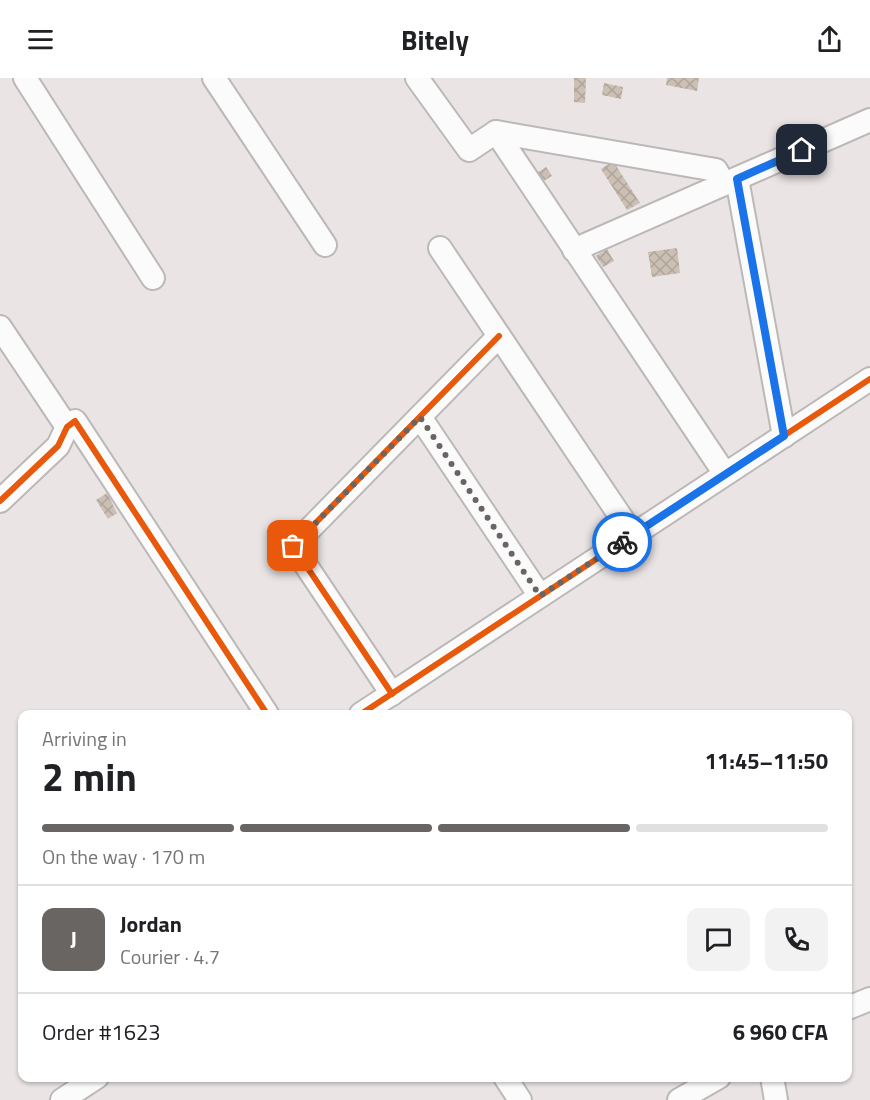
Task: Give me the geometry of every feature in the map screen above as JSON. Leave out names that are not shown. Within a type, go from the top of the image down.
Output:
[{"type":"street","points":[[25,78],[153,278]]},
{"type":"street","points":[[214,78],[325,245]]},
{"type":"street","points":[[417,78],[469,150],[496,132],[716,170],[730,182],[784,436]]},
{"type":"street","points":[[574,250],[730,182],[869,126]]},
{"type":"street","points":[[496,132],[725,474]]},
{"type":"street","points":[[440,248],[633,535]]},
{"type":"street","points":[[0,327],[67,427]]},
{"type":"street","points":[[392,694],[293,546],[499,336]]},
{"type":"street","points":[[367,710],[870,379]]},
{"type":"street","points":[[420,417],[540,596]]},
{"type":"street","points":[[0,501],[58,446],[67,427],[75,421],[264,710]]},
{"type":"street","points":[[852,1006],[870,999]]},
{"type":"street","points":[[62,1100],[89,1082]]},
{"type":"street","points":[[508,1082],[520,1100]]},
{"type":"street","points":[[679,1100],[710,1082]]},
{"type":"street","points":[[773,1082],[776,1100]]},
{"type":"building","points":[[574,78],[586,78],[585,103],[574,102]]},
{"type":"building","points":[[667,78],[699,78],[697,91],[666,85]]},
{"type":"building","points":[[604,83],[623,87],[621,99],[602,95]]},
{"type":"building","points":[[613,161],[640,203],[627,210],[601,169]]},
{"type":"building","points":[[546,167],[552,176],[540,183],[535,174]]},
{"type":"building","points":[[677,248],[680,273],[652,277],[648,252]]},
{"type":"building","points":[[607,249],[614,261],[603,267],[596,256]]},
{"type":"building","points":[[107,493],[117,513],[108,519],[96,500]]},
{"type":"cycle path","points":[[392,694],[293,546],[499,336]]},
{"type":"cycle path","points":[[367,710],[870,379]]},
{"type":"cycle path","points":[[0,501],[58,446],[67,427],[75,421],[264,710]]},
{"type":"way so far","points":[[293,546],[420,417],[540,596],[622,542]]},
{"type":"route","points":[[622,542],[784,436],[737,179],[802,150]]}]
